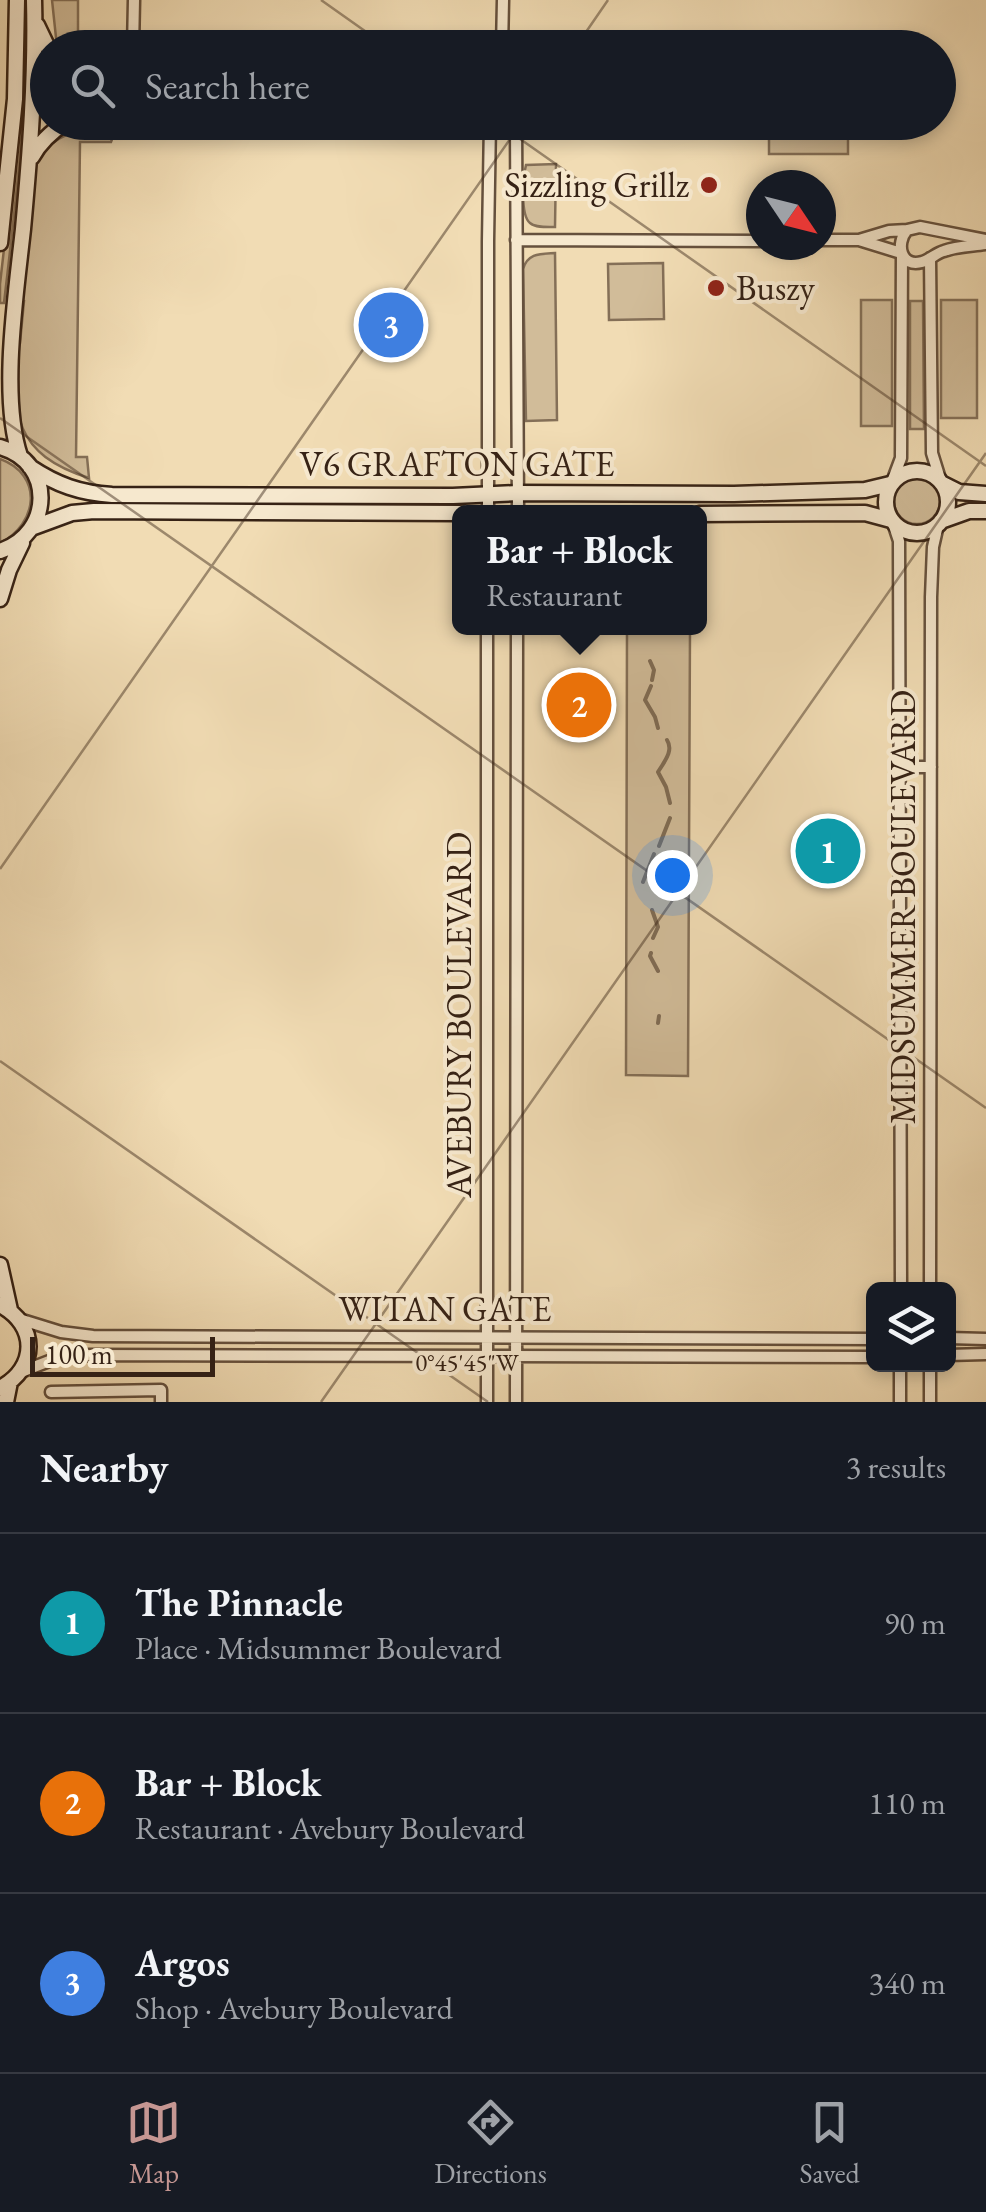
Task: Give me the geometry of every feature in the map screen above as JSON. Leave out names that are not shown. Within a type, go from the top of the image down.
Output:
[{"type":"street","points":[[0,243],[15,99],[17,0]]},
{"type":"street","points":[[34,0],[35,30]]},
{"type":"street","points":[[133,30],[134,0]]},
{"type":"street","points":[[502,30],[503,0]]},
{"type":"street","points":[[35,19],[40,30]]},
{"type":"street","points":[[0,599],[9,570],[40,512],[38,481],[13,441],[7,404],[9,342],[30,140]]},
{"type":"street","points":[[28,164],[44,140]]},
{"type":"street","points":[[488,505],[490,140]]},
{"type":"street","points":[[516,140],[518,505]]},
{"type":"street","points":[[836,240],[859,240],[915,227],[986,242]]},
{"type":"street","points":[[924,228],[936,242],[931,257],[932,453],[948,503],[940,523]]},
{"type":"street","points":[[892,521],[885,502],[900,465],[900,242],[907,230]]},
{"type":"street","points":[[516,240],[746,240]]},
{"type":"street","points":[[859,240],[902,254],[914,263],[986,242]]},
{"type":"street","points":[[10,425],[44,467],[112,495]]},
{"type":"street","name":"V6 GRAFTON GATE","points":[[0,448],[64,487],[112,495],[734,494],[865,490],[892,483]]},
{"type":"street","points":[[892,483],[901,474],[922,471],[959,492],[986,494]]},
{"type":"street","points":[[707,514],[865,513],[915,533],[969,510],[986,511]]},
{"type":"street","name":"V6 GRAFTON GATE","points":[[0,551],[11,548],[29,532],[72,513],[94,511],[452,514]]},
{"type":"street","name":"MIDSUMMER BOULEVARD","points":[[892,521],[899,541],[901,1282]]},
{"type":"street","name":"MIDSUMMER BOULEVARD","points":[[930,1282],[932,561],[940,523]]},
{"type":"street","name":"AVEBURY BOULEVARD","points":[[487,635],[487,1402]]},
{"type":"street","name":"AVEBURY BOULEVARD","points":[[516,1402],[517,635]]},
{"type":"street","points":[[900,768],[931,767]]},
{"type":"street","points":[[0,1265],[10,1311],[28,1339],[26,1362],[10,1380],[6,1402]]},
{"type":"street","name":"WITAN GATE","points":[[10,1311],[61,1332],[93,1336],[866,1340]]},
{"type":"street","points":[[956,1338],[986,1338]]},
{"type":"street","points":[[956,1354],[986,1354]]},
{"type":"street","name":"WITAN GATE","points":[[10,1380],[57,1358],[89,1355],[866,1357]]},
{"type":"street","points":[[900,1372],[900,1402]]},
{"type":"street","points":[[930,1372],[930,1402]]},
{"type":"street","points":[[51,1392],[161,1396]]},
{"type":"shaded area","points":[[22,0],[29,0],[23,114],[4,303],[0,303],[11,188]]},
{"type":"shaded area","points":[[52,0],[78,0],[78,30],[55,30]]},
{"type":"shaded area","points":[[58,140],[112,140],[80,142],[76,457],[87,457],[89,478],[45,457],[32,444],[23,429],[15,392],[16,344],[20,343],[24,301],[19,300],[35,164]]},
{"type":"shaded area","points":[[769,140],[848,140],[848,154],[769,154]]},
{"type":"shaded area","points":[[556,164],[555,227],[535,226],[525,212],[526,165]]},
{"type":"shaded area","points":[[555,253],[557,420],[526,421],[523,269],[531,257]]},
{"type":"shaded area","points":[[663,263],[664,319],[609,320],[608,264]]},
{"type":"shaded area","points":[[861,300],[892,300],[892,426],[861,426]]},
{"type":"shaded area","points":[[941,300],[977,300],[977,418],[941,418]]},
{"type":"shaded area","points":[[910,301],[923,301],[924,429],[910,429]]},
{"type":"shaded area","points":[[0,459],[24,476],[31,500],[22,524],[0,543]]},
{"type":"shaded area","points":[[917,478],[933,485],[940,501],[933,517],[917,524],[901,517],[894,501],[901,485]]},
{"type":"shaded area","points":[[627,635],[690,635],[688,1076],[626,1075]]},
{"type":"waterway","points":[[650,661],[654,670],[652,680]]},
{"type":"waterway","points":[[651,686],[645,700],[658,728]]},
{"type":"waterway","points":[[667,740],[669,752],[658,772],[670,803]]},
{"type":"waterway","points":[[659,846],[670,818]]},
{"type":"waterway","points":[[643,882],[654,854]]},
{"type":"waterway","points":[[652,910],[658,927],[653,938]]},
{"type":"waterway","points":[[651,953],[658,971]]},
{"type":"waterway","points":[[658,1023],[659,1016]]},
{"type":"place","name":"Sizzling Grillz","points":[[709,185]]},
{"type":"place","name":"Buszy","points":[[716,288]]},
{"type":"place","name":"Argos","points":[[391,325]]},
{"type":"place","name":"Bar + Block","points":[[579,705]]},
{"type":"place","name":"The Pinnacle","points":[[828,851]]}]
